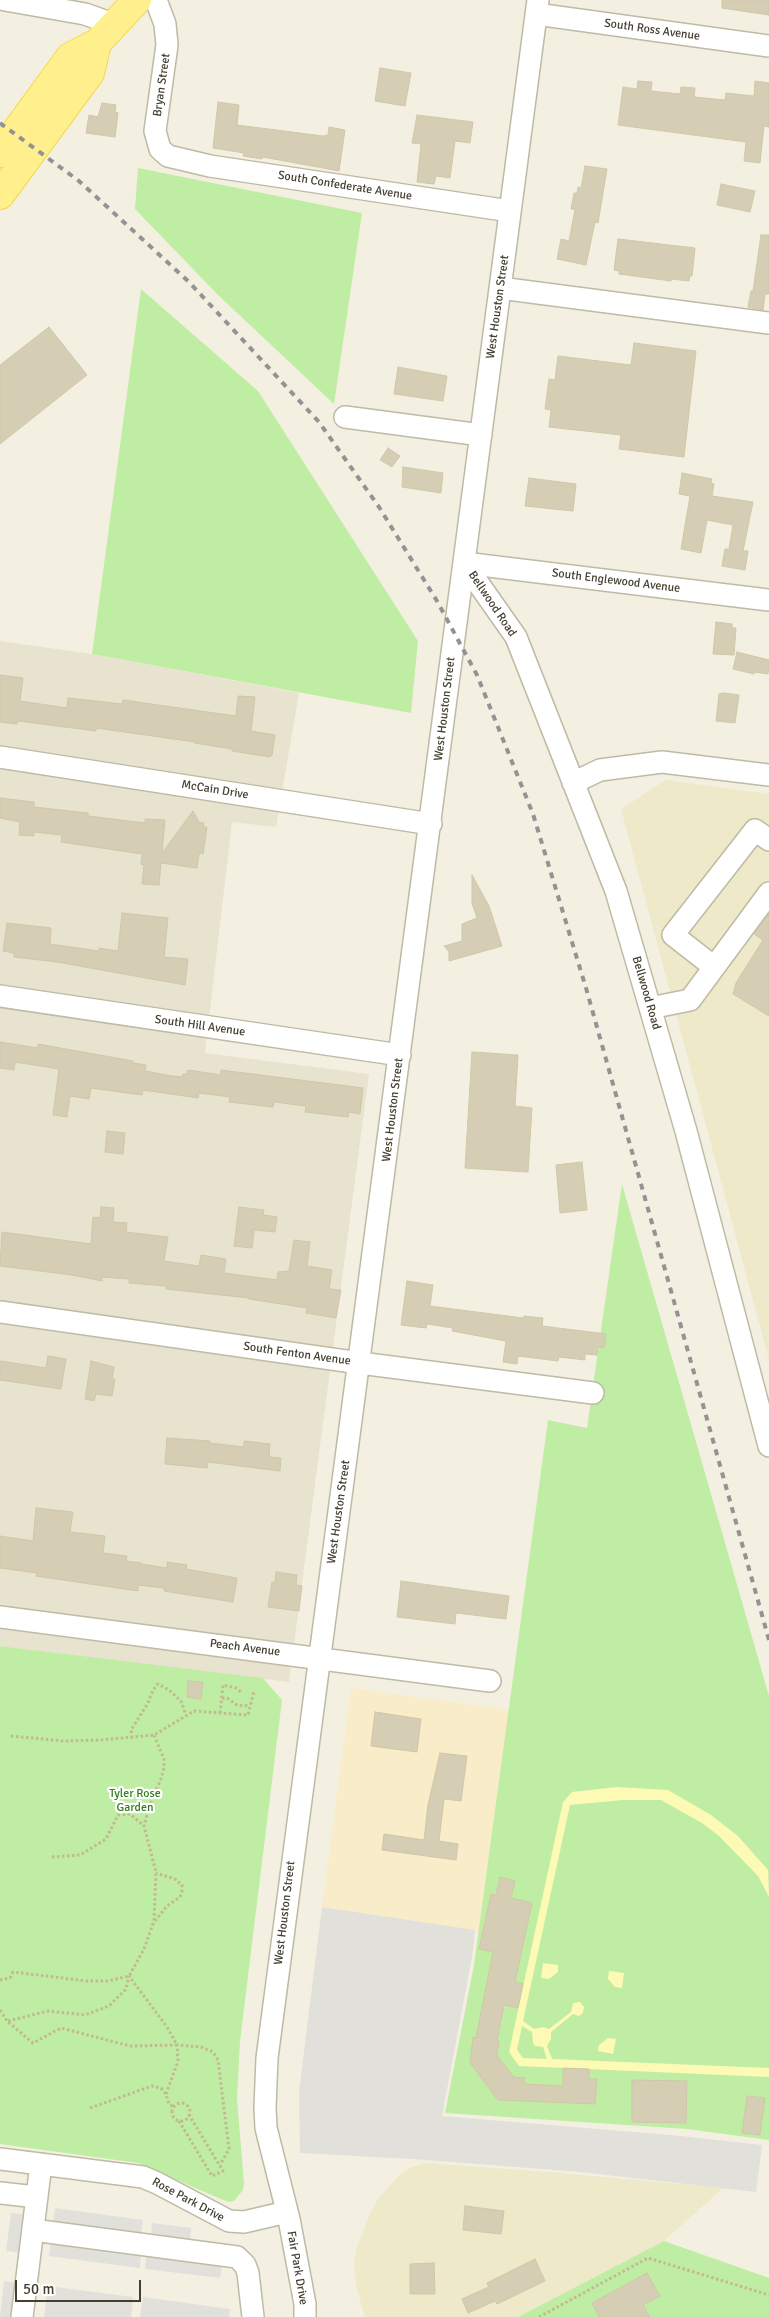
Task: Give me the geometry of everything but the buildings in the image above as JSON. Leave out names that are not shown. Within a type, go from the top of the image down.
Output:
[{"type":"main road","points":[[0,153],[70,56],[105,34],[137,0]]},
{"type":"main road","points":[[0,195],[90,73],[105,34]]},
{"type":"street","points":[[5,0],[82,13],[105,34]]},
{"type":"street","name":"Bryan Street","points":[[156,0],[166,24],[167,45],[155,131],[160,149],[168,156],[180,159]]},
{"type":"street","name":"South Ross Avenue","points":[[537,7],[769,46]]},
{"type":"street","name":"West Houston Street","points":[[288,2215],[266,2128],[266,2083],[271,2026],[360,1363],[537,7]]},
{"type":"street","name":"South Confederate Avenue","points":[[180,159],[210,166],[510,211]]},
{"type":"street","points":[[500,288],[769,324]]},
{"type":"street","points":[[345,417],[481,435]]},
{"type":"street","name":"South Englewood Avenue","points":[[464,563],[769,600]]},
{"type":"street","name":"Bellwood Road","points":[[464,563],[516,637],[616,891],[764,1404],[769,1446]]},
{"type":"street","name":"McCain Drive","points":[[0,757],[431,824]]},
{"type":"street","points":[[573,783],[600,770],[662,762],[769,775]]},
{"type":"street","points":[[714,967],[673,935],[755,830],[769,840]]},
{"type":"street","points":[[650,1008],[690,1000],[769,893]]},
{"type":"street","name":"South Hill Avenue","points":[[0,996],[400,1055]]},
{"type":"street","name":"South Fenton Avenue","points":[[0,1312],[360,1363],[594,1393]]},
{"type":"street","name":"Peach Avenue","points":[[0,1616],[490,1681]]},
{"type":"street","name":"Rose Park Drive","points":[[0,2159],[127,2174],[149,2179],[229,2221],[244,2222],[288,2215]]},
{"type":"street","points":[[22,2317],[41,2164]]},
{"type":"street","points":[[0,2193],[37,2197]]},
{"type":"street","name":"Fair Park Drive","points":[[288,2215],[305,2304],[305,2317]]},
{"type":"street","points":[[33,2230],[237,2257],[245,2265],[248,2273],[253,2317]]},
{"type":"path","points":[[132,1738],[131,1730],[148,1702],[152,1690],[158,1684],[170,1690],[181,1701],[186,1715]]},
{"type":"path","points":[[220,1713],[223,1685],[236,1688],[242,1693]]},
{"type":"path","points":[[11,1736],[64,1741],[132,1738],[154,1734],[194,1711],[248,1715],[254,1691]]},
{"type":"path","points":[[222,1698],[232,1701],[237,1705],[250,1706]]},
{"type":"path","points":[[7,2021],[48,2011],[85,2015],[109,2006],[126,1988],[129,1976],[144,1949],[154,1921],[156,1872],[144,1826],[148,1806],[162,1779],[164,1759],[154,1734]]},
{"type":"path","points":[[52,1857],[80,1855],[106,1839],[118,1815],[130,1814],[144,1826]]},
{"type":"path","points":[[154,1921],[167,1906],[180,1897],[182,1891],[182,1885],[175,1879],[156,1872]]},
{"type":"path","points":[[0,1980],[10,1978],[13,1972],[86,1981],[108,1981],[129,1976]]},
{"type":"path","points":[[129,1976],[167,2027],[177,2046],[178,2062],[166,2094]]},
{"type":"path","points":[[0,2010],[7,2021],[33,2043],[61,2028],[130,2046],[177,2046],[208,2049],[218,2060],[228,2149],[220,2164]]},
{"type":"path","points":[[90,2108],[152,2086],[161,2088],[166,2094],[169,2104],[174,2106],[181,2103],[186,2105],[189,2115],[224,2171],[212,2176],[179,2121],[172,2116],[174,2106]]},
{"type":"path","points":[[179,2121],[186,2120],[189,2115]]},
{"type":"path","points":[[539,2317],[648,2258],[769,2295]]},
{"type":"shaded area","points":[[0,641],[92,654],[299,693],[276,827],[232,822],[205,1053],[369,1074],[289,1682],[0,1646]]},
{"type":"shaded area","points":[[666,780],[769,794],[769,1360],[621,809]]},
{"type":"shaded area","points":[[351,1688],[510,1710],[479,1931],[322,1907]]},
{"type":"shaded area","points":[[322,1907],[475,1930],[472,1957],[442,2116],[681,2136],[762,2145],[756,2192],[580,2172],[413,2159],[300,2153],[299,2092]]},
{"type":"shaded area","points":[[427,2163],[723,2188],[664,2241],[518,2317],[365,2317],[356,2286],[354,2263],[356,2250],[369,2216],[378,2199],[399,2175],[411,2167]]},
{"type":"shaded area","points":[[55,2208],[143,2220],[141,2235],[151,2236],[152,2223],[191,2228],[190,2241],[225,2245],[220,2278],[145,2269],[146,2256],[141,2256],[140,2268],[49,2256]]},
{"type":"shaded area","points":[[11,2213],[42,2217],[29,2317],[0,2317],[4,2281],[18,2283],[22,2253],[6,2251]]},
{"type":"shaded area","points":[[48,2286],[133,2297],[131,2317],[44,2317]]},
{"type":"shaded area","points":[[143,2297],[230,2309],[229,2317],[140,2317]]},
{"type":"green space","points":[[138,168],[362,213],[334,404],[218,295],[135,209]]},
{"type":"green space","points":[[141,289],[258,391],[418,641],[411,713],[92,654]]},
{"type":"green space","points":[[622,1184],[769,1696],[769,2140],[687,2129],[445,2113],[474,1965],[548,1420],[587,1428]]},
{"type":"green space","name":"Tyler Rose Garden","points":[[0,1646],[263,1678],[282,1700],[240,2041],[237,2099],[244,2183],[243,2190],[234,2201],[223,2200],[138,2163],[0,2144]]},
{"type":"green space","points":[[664,2241],[769,2278],[769,2317],[518,2317]]},
{"type":"sand","points":[[617,1787],[668,1790],[711,1815],[738,1836],[768,1870],[769,1897],[758,1876],[719,1836],[702,1823],[661,1800],[623,1800],[570,1805],[523,2021],[534,2029],[543,2027],[549,2029],[571,2012],[573,2003],[580,2002],[584,2007],[583,2013],[579,2016],[573,2014],[551,2032],[551,2039],[547,2046],[552,2059],[769,2068],[769,2077],[519,2066],[509,2052],[563,1802],[572,1792]],"holes":[[[522,2026],[532,2032],[533,2043],[535,2046],[543,2047],[547,2059],[523,2058],[517,2050]]]},
{"type":"sand","points":[[543,1963],[558,1965],[558,1972],[549,1979],[541,1978]]},
{"type":"sand","points":[[609,1971],[624,1973],[622,1988],[615,1987],[608,1979]]},
{"type":"sand","points":[[608,2038],[616,2039],[613,2054],[598,2051],[599,2045]]},
{"type":"railway","points":[[0,123],[79,181],[189,282],[319,422],[379,507],[437,601],[477,675],[533,814],[586,988],[769,1640]]}]
